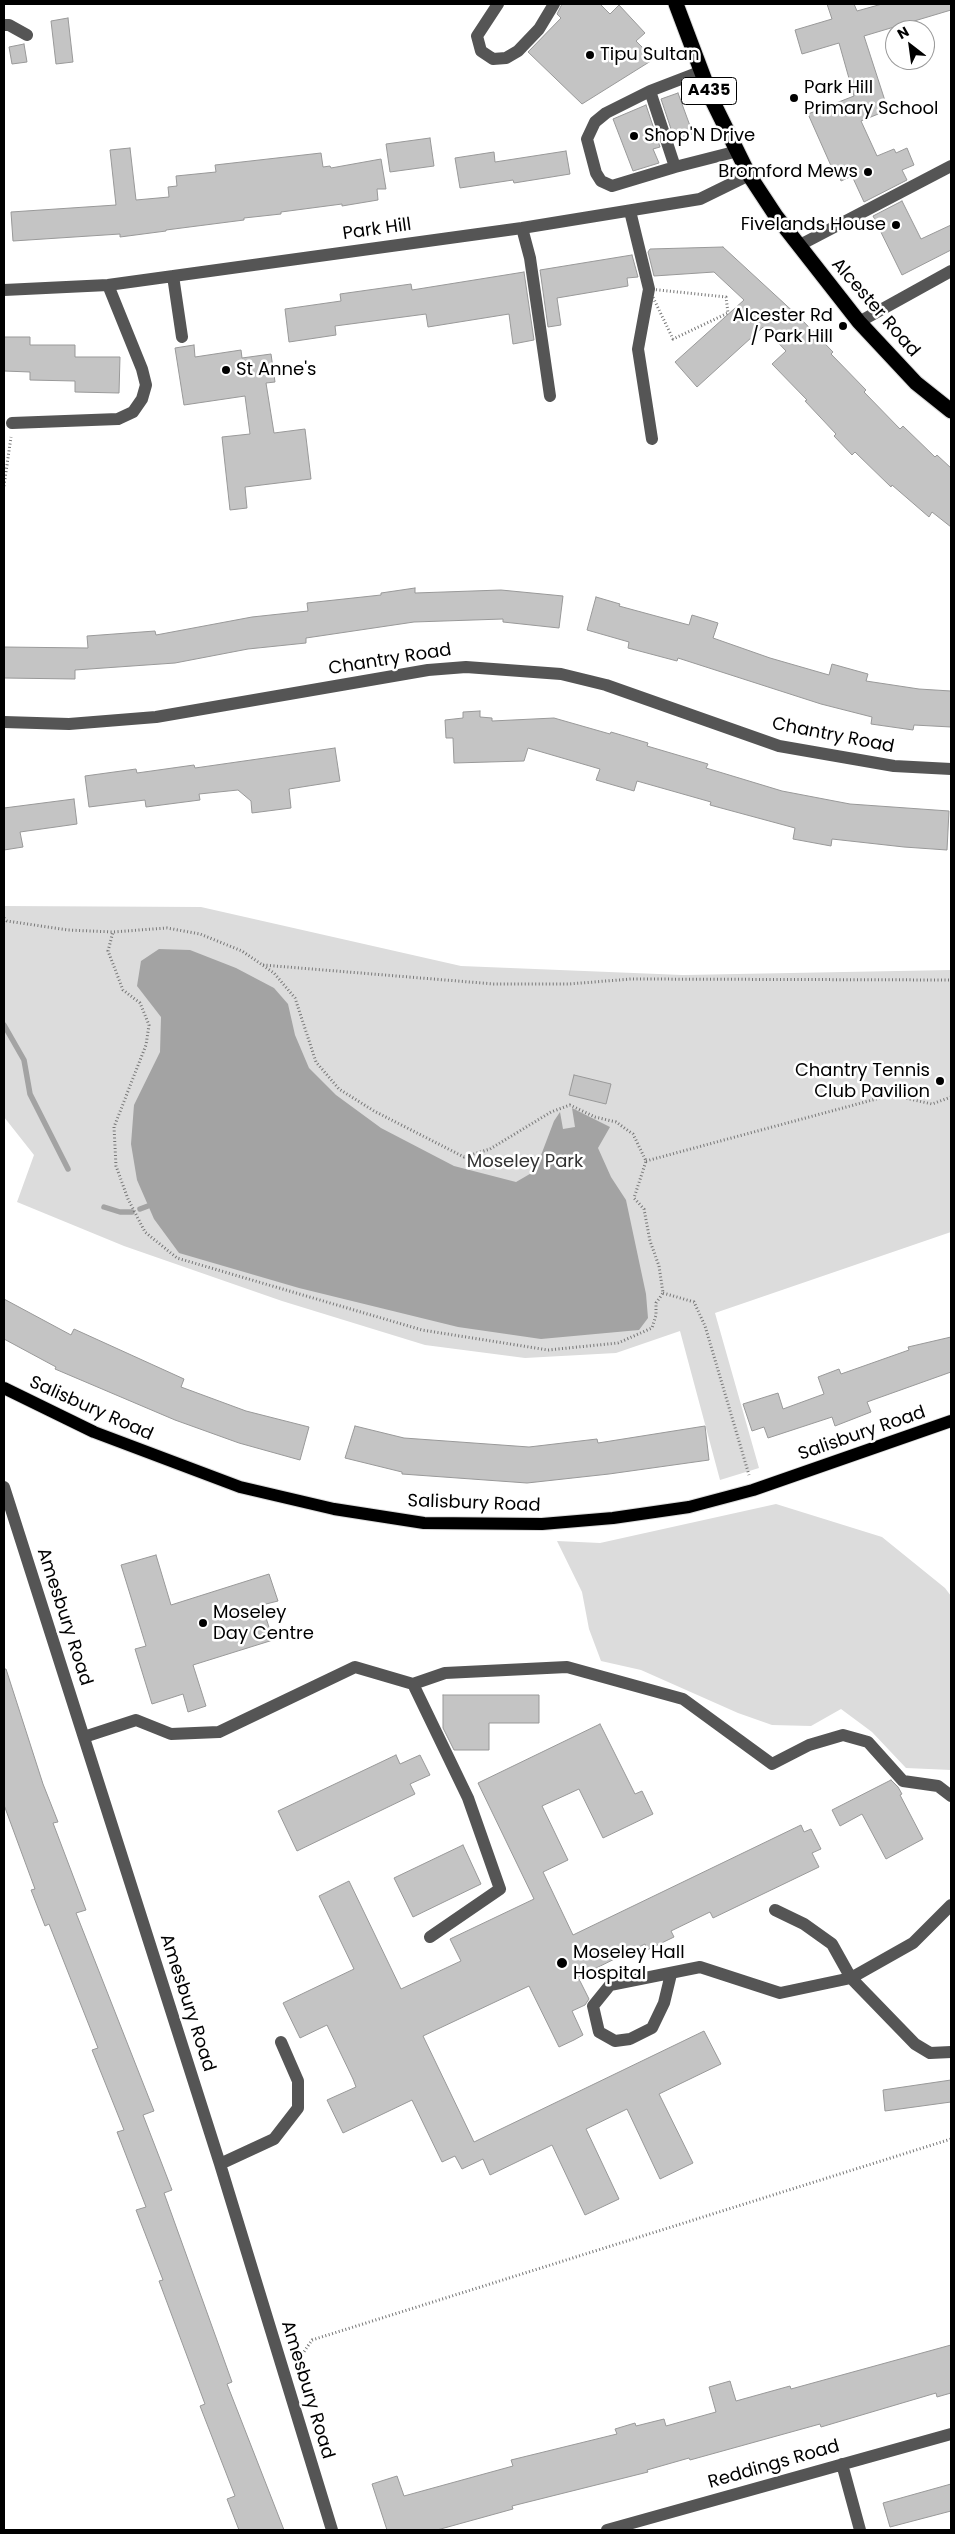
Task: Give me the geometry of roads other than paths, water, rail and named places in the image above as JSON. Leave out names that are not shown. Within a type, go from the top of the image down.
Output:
[{"type":"highway","name":"Alcester Road","points":[[676,4],[713,102],[749,175],[798,246],[859,322],[916,383],[951,411]]},
{"type":"main road","name":"Salisbury Road","points":[[4,1388],[94,1432],[240,1487],[334,1509],[424,1523],[542,1524],[613,1518],[689,1506],[753,1490],[951,1421]]},
{"type":"street","points":[[498,4],[477,36],[482,51],[493,59],[506,58],[518,51],[539,29],[554,4]]},
{"type":"street","points":[[4,25],[8,25],[27,36]]},
{"type":"street","points":[[702,72],[650,90],[606,113],[595,122],[587,139],[596,173],[601,181],[612,186],[738,151]]},
{"type":"street","points":[[650,90],[675,167]]},
{"type":"street","points":[[798,246],[951,166]]},
{"type":"street","name":"Park Hill","points":[[4,290],[108,285],[522,228],[700,200],[749,175]]},
{"type":"street","points":[[630,211],[649,289],[638,349],[652,439]]},
{"type":"street","points":[[522,228],[530,258],[550,396]]},
{"type":"street","points":[[859,322],[951,271]]},
{"type":"street","points":[[173,276],[182,337]]},
{"type":"street","points":[[12,424],[118,418],[133,412],[146,385],[142,369],[108,285]]},
{"type":"street","name":"Chantry Road","points":[[4,722],[70,724],[156,717],[428,670],[466,667],[570,676],[606,686],[779,746],[894,766],[951,769]]},
{"type":"street","name":"Amesbury Road","points":[[4,1487],[220,2164],[332,2530]]},
{"type":"street","points":[[84,1737],[136,1720],[171,1734],[219,1732],[355,1667],[413,1684],[445,1673],[567,1667],[684,1699],[772,1764],[808,1745],[842,1735],[868,1742],[903,1782],[938,1786],[951,1796]]},
{"type":"street","points":[[413,1684],[468,1798],[500,1889],[430,1937]]},
{"type":"street","points":[[671,1974],[664,2003],[652,2028],[630,2039],[615,2041],[599,2032],[593,2006],[610,1985],[700,1967],[780,1993],[851,1978],[913,1943],[951,1904]]},
{"type":"street","points":[[775,1910],[804,1924],[832,1944],[851,1978],[915,2044],[930,2053],[951,2052]]},
{"type":"street","points":[[220,2164],[274,2138],[298,2108],[298,2081],[281,2042]]},
{"type":"street","name":"Reddings Road","points":[[607,2530],[951,2434]]},
{"type":"street","points":[[842,2464],[860,2530]]},
{"type":"waterway","points":[[4,1025],[24,1060],[30,1094],[68,1169]]},
{"type":"waterway","points":[[140,1209],[148,1206]]},
{"type":"waterway","points":[[104,1207],[120,1212],[132,1212]]},
{"type":"place","name":"Tipu Sultan","points":[[590,55]]},
{"type":"place","name":"Park Hill Primary School","points":[[794,98]]},
{"type":"place","name":"Shop'N Drive","points":[[634,136]]},
{"type":"place","name":"Bromford Mews","points":[[868,172]]},
{"type":"place","name":"Fivelands House","points":[[896,225]]},
{"type":"place","name":"Alcester Rd / Park Hill","points":[[843,326]]},
{"type":"place","name":"St Anne's","points":[[226,370]]},
{"type":"place","name":"Chantry Tennis Club Pavilion","points":[[940,1081]]},
{"type":"place","name":"Moseley Day Centre","points":[[203,1623]]},
{"type":"place","name":"Moseley Hall Hospital","points":[[562,1963]]},
{"type":"park label","name":"Moseley Park","points":[[525,1162]]}]
